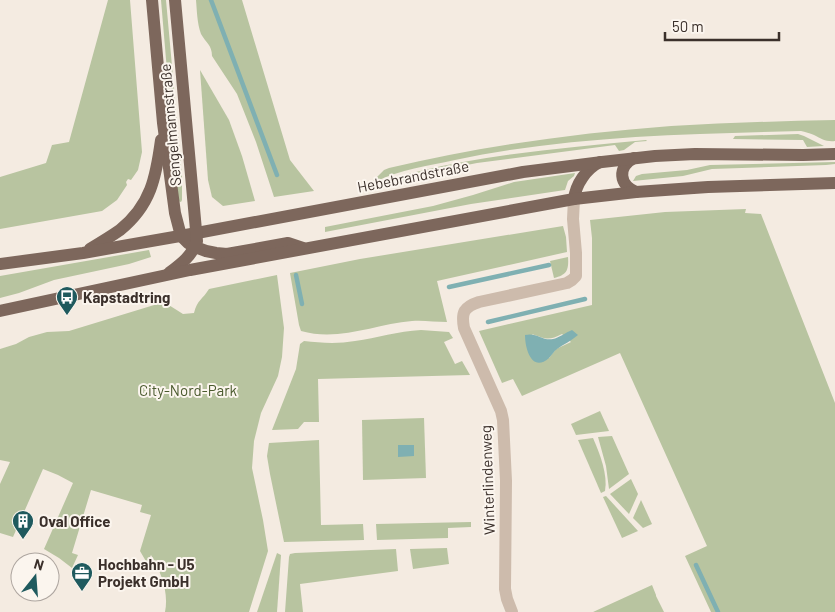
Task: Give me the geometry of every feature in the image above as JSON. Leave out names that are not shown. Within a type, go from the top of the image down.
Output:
[{"type":"main road","name":"Sengelmannstraße","points":[[152,0],[163,123],[175,213],[181,236]]},
{"type":"main road","name":"Sengelmannstraße","points":[[175,0],[197,233],[195,247]]},
{"type":"main road","name":"Sengelmannstraße","points":[[83,253],[120,230],[132,219],[148,196],[154,180],[163,123]]},
{"type":"main road","name":"Hebebrandstraße","points":[[0,264],[83,253],[181,236],[522,172],[634,158],[695,154],[835,154]]},
{"type":"main road","points":[[634,158],[625,165],[622,170],[622,176],[626,186],[636,192]]},
{"type":"main road","points":[[574,199],[577,187],[584,175],[595,165],[602,162]]},
{"type":"main road","points":[[0,311],[167,275],[227,258],[305,248],[574,199],[708,187],[835,183]]},
{"type":"main road","points":[[181,236],[195,247],[227,258]]},
{"type":"main road","points":[[167,275],[191,255],[195,247]]},
{"type":"street","name":"Winterlindenweg","points":[[512,612],[505,589],[506,481],[503,420],[462,320],[464,312],[469,305],[567,283],[576,276],[573,219],[574,199]]},
{"type":"green space","points":[[108,0],[130,0],[142,152],[138,170],[131,180],[128,179],[127,185],[117,200],[102,211],[0,229],[0,177],[46,163],[52,145],[69,142]]},
{"type":"green space","points":[[161,0],[166,0],[182,176],[181,202],[178,201]]},
{"type":"green space","points":[[196,0],[242,0],[290,160],[314,191],[274,197],[256,142],[237,94],[212,56],[210,47],[201,34]]},
{"type":"green space","points":[[200,70],[229,120],[255,201],[223,206],[212,197],[208,180]]},
{"type":"green space","points":[[835,120],[835,141],[827,141],[801,131],[671,135],[583,141],[497,152],[455,160],[404,171],[375,182],[373,181],[384,170],[424,160],[494,147],[600,132],[671,126]]},
{"type":"green space","points":[[798,134],[824,146],[807,147],[803,140],[733,139],[735,136]]},
{"type":"green space","points":[[646,140],[635,142],[624,150],[619,151],[615,145],[477,163],[437,171],[432,177],[380,185],[391,179],[421,171],[486,158]]},
{"type":"green space","points":[[835,162],[835,164],[826,165],[712,169],[683,176],[633,181],[636,176],[642,174],[687,170],[710,165]]},
{"type":"green space","points":[[575,173],[568,181],[565,190],[471,204],[325,232],[325,227],[433,206],[514,182]]},
{"type":"green space","points":[[746,209],[745,213],[761,214],[835,403],[835,612],[711,612],[685,556],[707,546],[620,353],[522,396],[513,379],[502,383],[479,331],[592,305],[592,238],[590,220],[665,212]],"holes":[[[532,334],[544,338],[554,338],[562,334],[571,342],[556,349],[549,358]]]},
{"type":"green space","points":[[563,226],[567,252],[437,281],[447,322],[412,321],[329,334],[301,331],[290,273],[360,259]]},
{"type":"green space","points":[[149,250],[151,257],[129,264],[54,280],[0,298],[0,276]]},
{"type":"green space","points":[[568,257],[566,272],[554,278],[550,261]]},
{"type":"green space","name":"City-Nord-Park","points":[[277,275],[284,328],[282,357],[278,376],[261,413],[254,441],[252,468],[268,551],[249,612],[165,612],[166,597],[161,575],[151,555],[147,563],[140,551],[151,515],[140,512],[142,505],[91,490],[72,553],[78,555],[72,568],[60,559],[60,552],[49,552],[44,549],[73,483],[43,469],[13,537],[0,533],[0,484],[10,462],[0,460],[0,349],[29,337],[47,332],[69,331],[164,302],[183,314],[194,313],[198,302],[209,289]]},
{"type":"green space","points":[[421,330],[449,332],[453,338],[444,342],[455,364],[462,361],[470,375],[318,379],[319,422],[304,422],[298,429],[272,430],[296,369],[300,344],[304,341],[342,343]]},
{"type":"green space","points":[[600,411],[609,431],[576,435],[571,424]]},
{"type":"green space","points":[[424,418],[426,478],[363,480],[362,420]]},
{"type":"green space","points":[[612,436],[629,474],[609,489],[606,466],[598,437]]},
{"type":"green space","points":[[593,438],[604,471],[606,485],[605,491],[601,493],[578,440]]},
{"type":"green space","points":[[319,440],[321,525],[363,524],[364,540],[284,542],[267,456],[269,443]]},
{"type":"green space","points":[[631,479],[638,494],[629,514],[610,494]]},
{"type":"green space","points":[[606,496],[638,531],[622,538],[603,497]]},
{"type":"green space","points":[[641,500],[652,524],[643,528],[633,518]]},
{"type":"green space","points":[[471,522],[471,527],[448,528],[448,538],[377,540],[376,524]]},
{"type":"green space","points":[[447,548],[449,564],[413,569],[410,549]]},
{"type":"green space","points":[[396,549],[398,571],[300,584],[303,612],[285,612],[290,554]]},
{"type":"green space","points":[[277,553],[281,555],[277,612],[257,612]]},
{"type":"green space","points":[[652,585],[664,612],[593,612]]},
{"type":"water","points":[[572,330],[578,335],[556,350],[543,362],[538,363],[534,361],[528,352],[525,335],[529,334],[553,339]]},
{"type":"water","points":[[398,445],[414,445],[414,456],[398,457]]},
{"type":"waterway","points":[[211,0],[277,175]]},
{"type":"waterway","points":[[449,287],[549,265]]},
{"type":"waterway","points":[[296,275],[302,304]]},
{"type":"waterway","points":[[488,322],[585,299]]},
{"type":"waterway","points":[[696,565],[718,612]]},
{"type":"place","name":"Kapstadtring","points":[[67,316]]},
{"type":"place","name":"Oval Office","points":[[23,540]]},
{"type":"place","name":"Hochbahn - U5 Projekt GmbH","points":[[82,592]]}]
